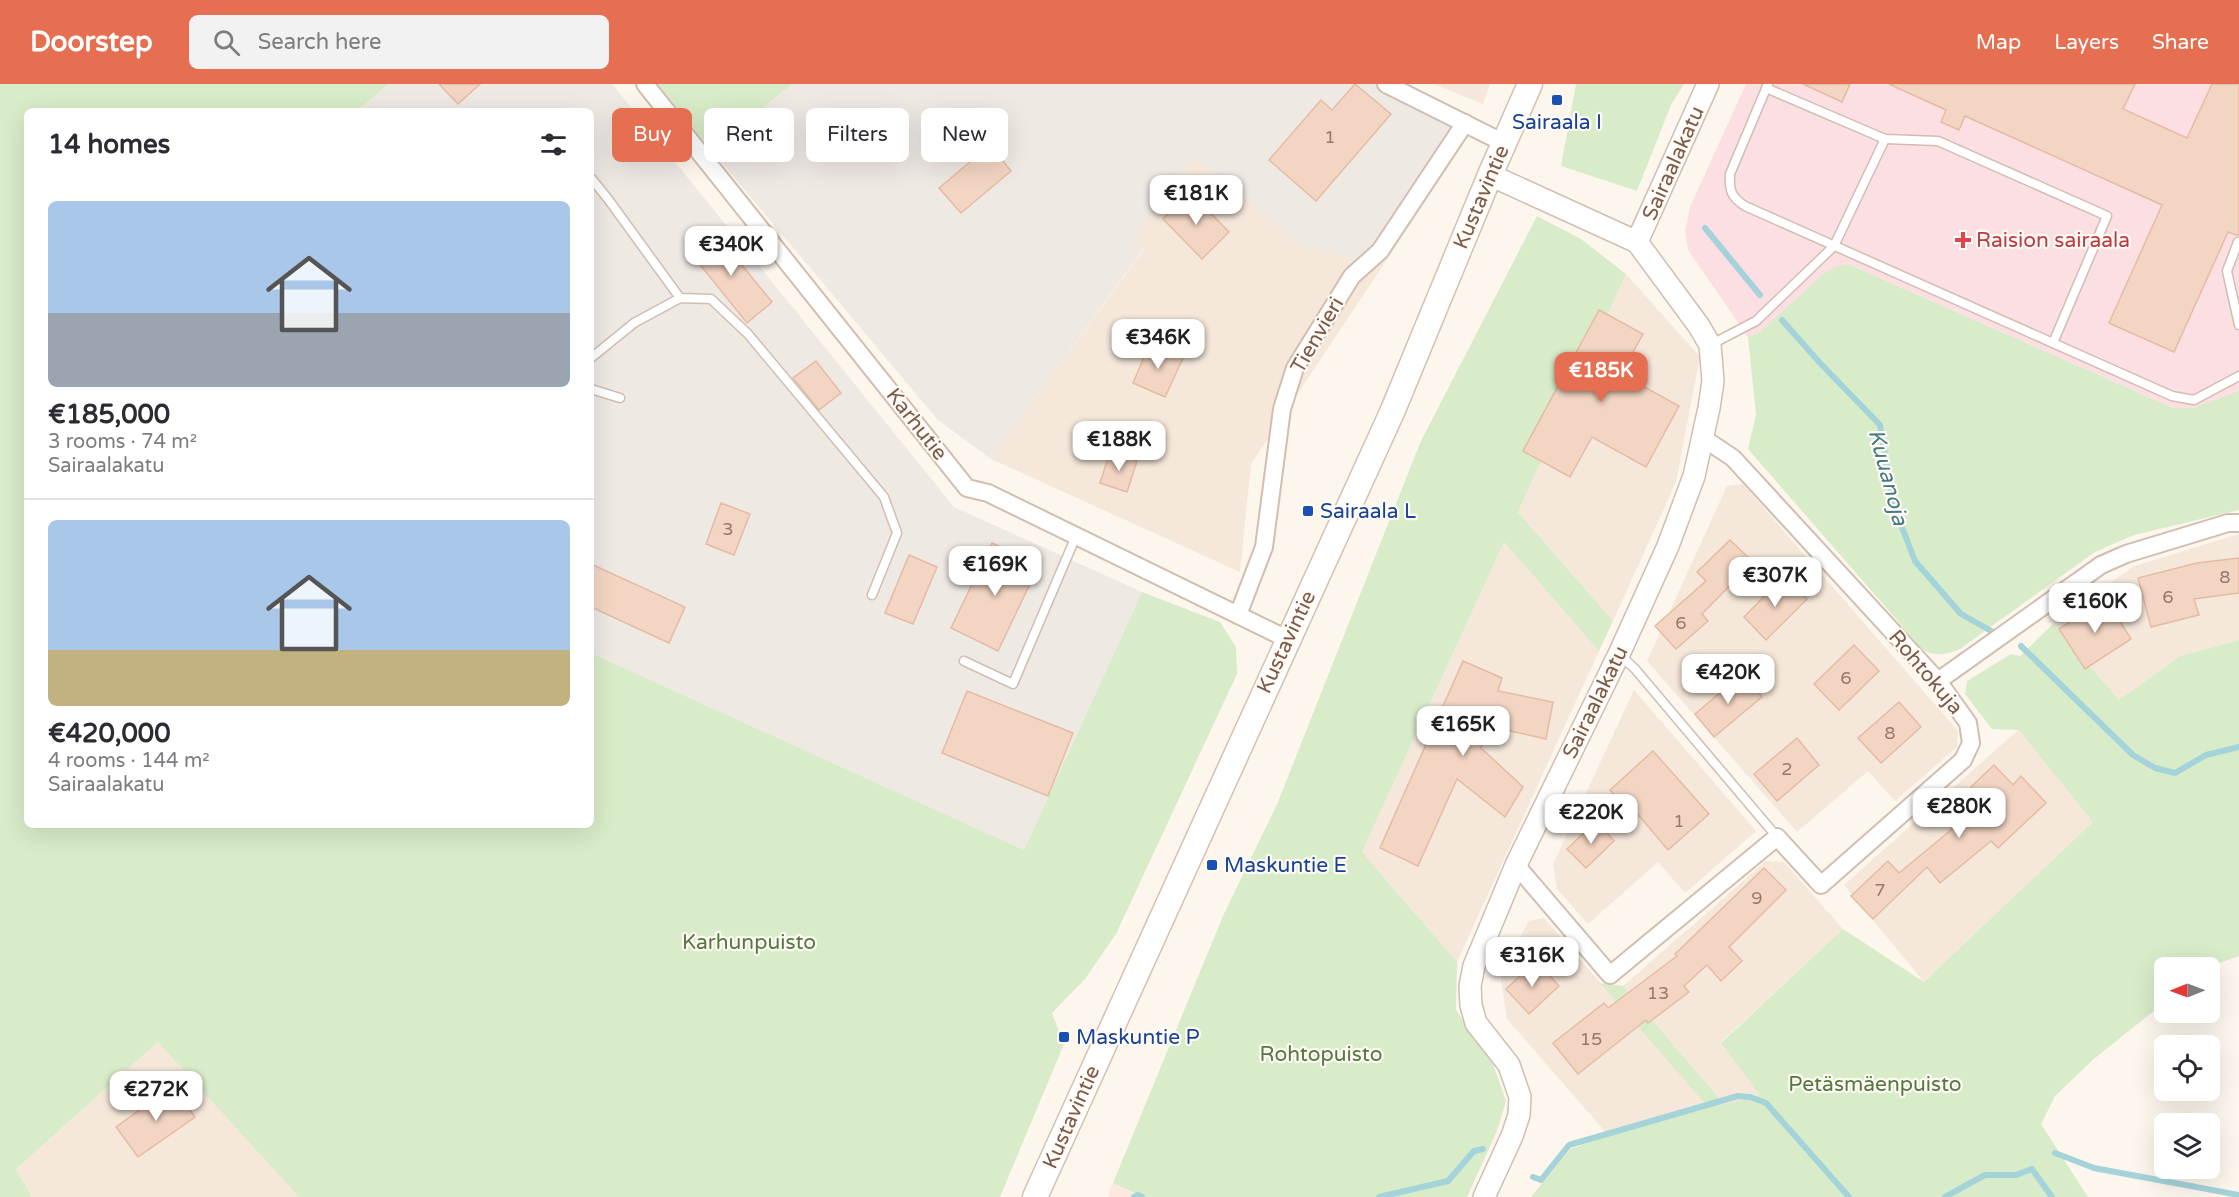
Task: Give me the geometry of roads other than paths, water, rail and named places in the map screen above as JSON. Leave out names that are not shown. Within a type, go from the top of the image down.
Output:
[{"type":"main road","name":"Kustavintie","points":[[1035,1197],[1392,410],[1530,84]]},
{"type":"street","name":"Karhutie","points":[[645,84],[967,488],[987,494],[1287,639]]},
{"type":"street","points":[[1386,84],[1504,143]]},
{"type":"street","name":"Sairaalakatu","points":[[1637,242],[1708,84]]},
{"type":"street","name":"Tienvieri","points":[[1238,615],[1264,547],[1282,409],[1295,368],[1352,276],[1380,251],[1465,123]]},
{"type":"street","name":"Sairaalakatu","points":[[1484,1197],[1512,1136],[1519,1115],[1520,1097],[1509,1065],[1476,1023],[1471,1005],[1470,986],[1474,966],[1516,865],[1668,546],[1694,476],[1713,381],[1710,345],[1699,326],[1637,242],[1490,175]]},
{"type":"street","name":"Rohtokuja","points":[[1703,438],[1732,458],[1938,681],[1968,723],[1971,743],[1963,760],[1821,885],[1777,837]]},
{"type":"street","points":[[1938,681],[2101,565],[2126,554],[2228,523],[2239,523]]},
{"type":"street","points":[[1516,865],[1610,975],[1777,837]]},
{"type":"lane","points":[[2053,343],[2107,216],[1938,141],[1886,139],[1767,86],[1730,174],[1732,195],[1745,206],[2172,396],[2194,400],[2239,376]]},
{"type":"lane","points":[[1710,345],[1756,321],[1834,246],[1886,139]]},
{"type":"lane","points":[[594,182],[680,298]]},
{"type":"lane","points":[[2238,242],[2227,271],[2239,325]]},
{"type":"lane","points":[[594,356],[633,324],[680,298],[711,299],[748,334],[884,497],[897,533],[872,595]]},
{"type":"lane","points":[[594,390],[620,398]]},
{"type":"lane","points":[[964,661],[1013,684],[1076,536]]},
{"type":"lane","points":[[1618,654],[1635,669],[1777,837]]},
{"type":"waterway","name":"Kuuanoja","points":[[1705,228],[1760,295]]},
{"type":"waterway","name":"Kuuanoja","points":[[1782,320],[1880,425],[1893,504],[1915,561],[1961,614],[1993,632]]},
{"type":"waterway","name":"Kuuanoja","points":[[2021,646],[2133,755],[2155,768],[2175,773],[2206,755],[2239,747]]},
{"type":"waterway","points":[[1533,1177],[1541,1180],[1569,1145],[1738,1096],[1750,1097],[1766,1103],[1849,1197]]},
{"type":"waterway","points":[[1379,1197],[1448,1181],[1474,1151],[1483,1149]]},
{"type":"waterway","points":[[2055,1153],[2094,1168],[2239,1195]]},
{"type":"waterway","points":[[1945,1197],[1985,1175],[2016,1175],[2032,1169],[2052,1197]]},
{"type":"waterway","points":[[1134,1197],[1138,1195],[1142,1197]]},
{"type":"place","name":"Sairaala I","points":[[1557,100]]},
{"type":"place","name":"Raision sairaala","points":[[1963,240]]},
{"type":"place","name":"Sairaala L","points":[[1308,511]]},
{"type":"place","name":"Maskuntie E","points":[[1212,865]]},
{"type":"place","name":"Maskuntie P","points":[[1064,1037]]},
{"type":"park label","name":"Karhunpuisto","points":[[749,942]]},
{"type":"park label","name":"Rohtopuisto","points":[[1321,1054]]},
{"type":"park label","name":"Petäsmäenpuisto","points":[[1875,1084]]}]
